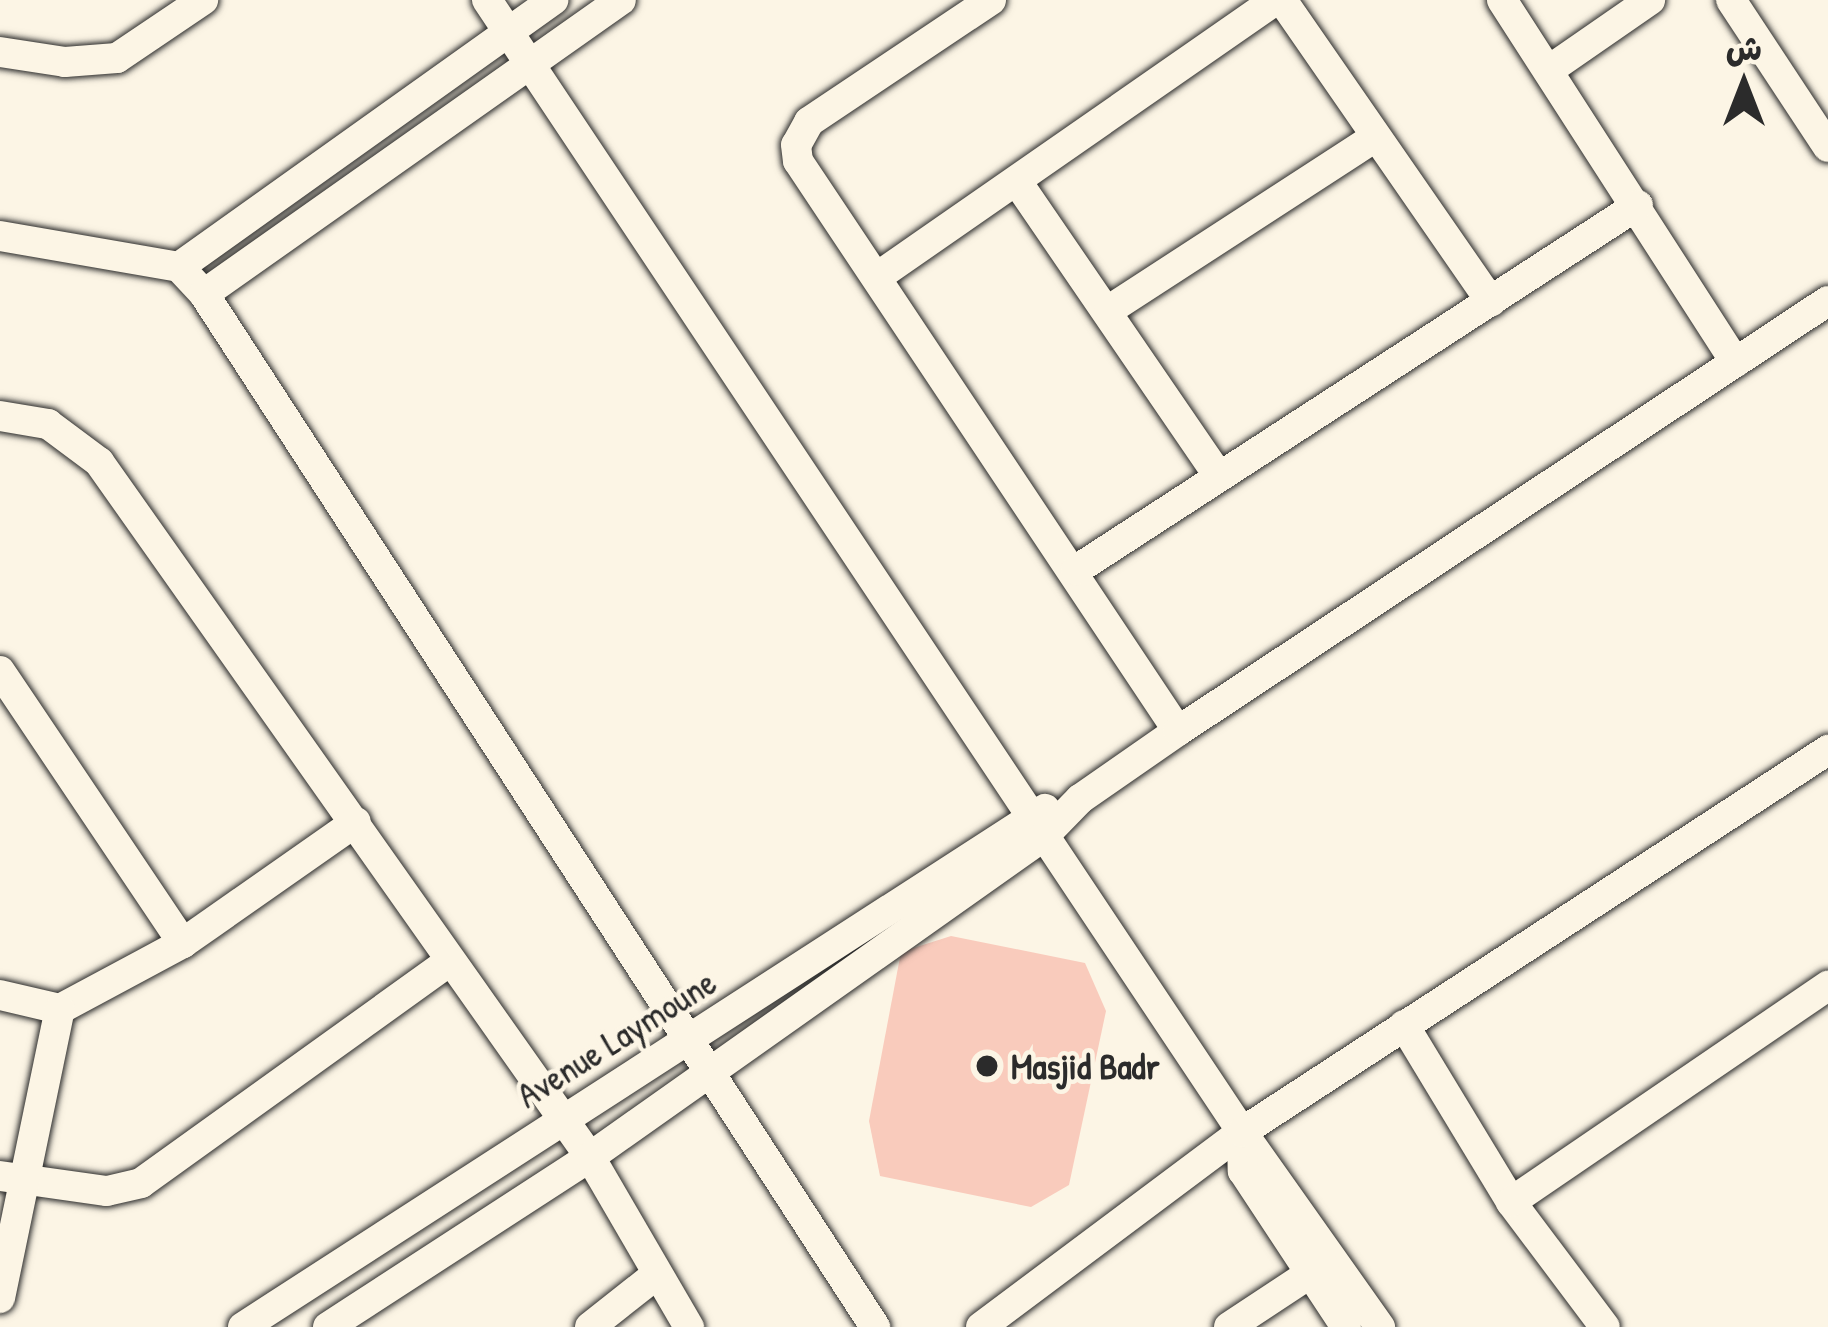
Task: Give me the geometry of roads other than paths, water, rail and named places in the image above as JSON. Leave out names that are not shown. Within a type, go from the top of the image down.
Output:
[{"type":"street","points":[[0,52],[65,62],[117,58],[203,0]]},
{"type":"street","points":[[487,0],[1242,1132],[1321,1266],[1346,1327]]},
{"type":"street","points":[[179,267],[553,0]]},
{"type":"street","points":[[204,294],[621,0]]},
{"type":"street","points":[[991,0],[809,122],[796,145],[799,161],[1076,569],[1178,731]]},
{"type":"street","points":[[877,278],[1279,0],[1372,139],[1491,302]]},
{"type":"street","points":[[1502,0],[1736,362]]},
{"type":"street","points":[[1549,70],[1651,0]]},
{"type":"street","points":[[1731,0],[1828,147]]},
{"type":"street","points":[[1109,310],[1372,139]]},
{"type":"street","points":[[1018,183],[1219,477]]},
{"type":"street","points":[[1076,569],[1638,205]]},
{"type":"street","points":[[0,236],[179,267],[204,294],[713,1069],[875,1327]]},
{"type":"street","points":[[328,1327],[590,1157],[1037,826],[1828,301]]},
{"type":"street","points":[[0,416],[47,424],[99,462],[356,822],[558,1120],[590,1157],[689,1327]]},
{"type":"street","points":[[0,671],[182,943]]},
{"type":"street","points":[[981,1327],[1242,1132],[1828,750]]},
{"type":"street","points":[[0,995],[61,1009],[182,943],[356,822]]},
{"type":"street","name":"Avenue Laymoune","points":[[243,1327],[558,1120],[1037,826]]},
{"type":"street","points":[[12,1179],[106,1191],[141,1183],[448,962]]},
{"type":"street","points":[[1511,1202],[1828,986]]},
{"type":"street","points":[[0,1298],[12,1179],[61,1009]]},
{"type":"street","points":[[1404,1025],[1511,1202],[1605,1327]]},
{"type":"street","points":[[1228,1327],[1321,1266]]},
{"type":"street","points":[[1321,1266],[1380,1327]]},
{"type":"street","points":[[590,1327],[657,1274]]},
{"type":"place","name":"Masjid Badr","points":[[987,1066]]}]
